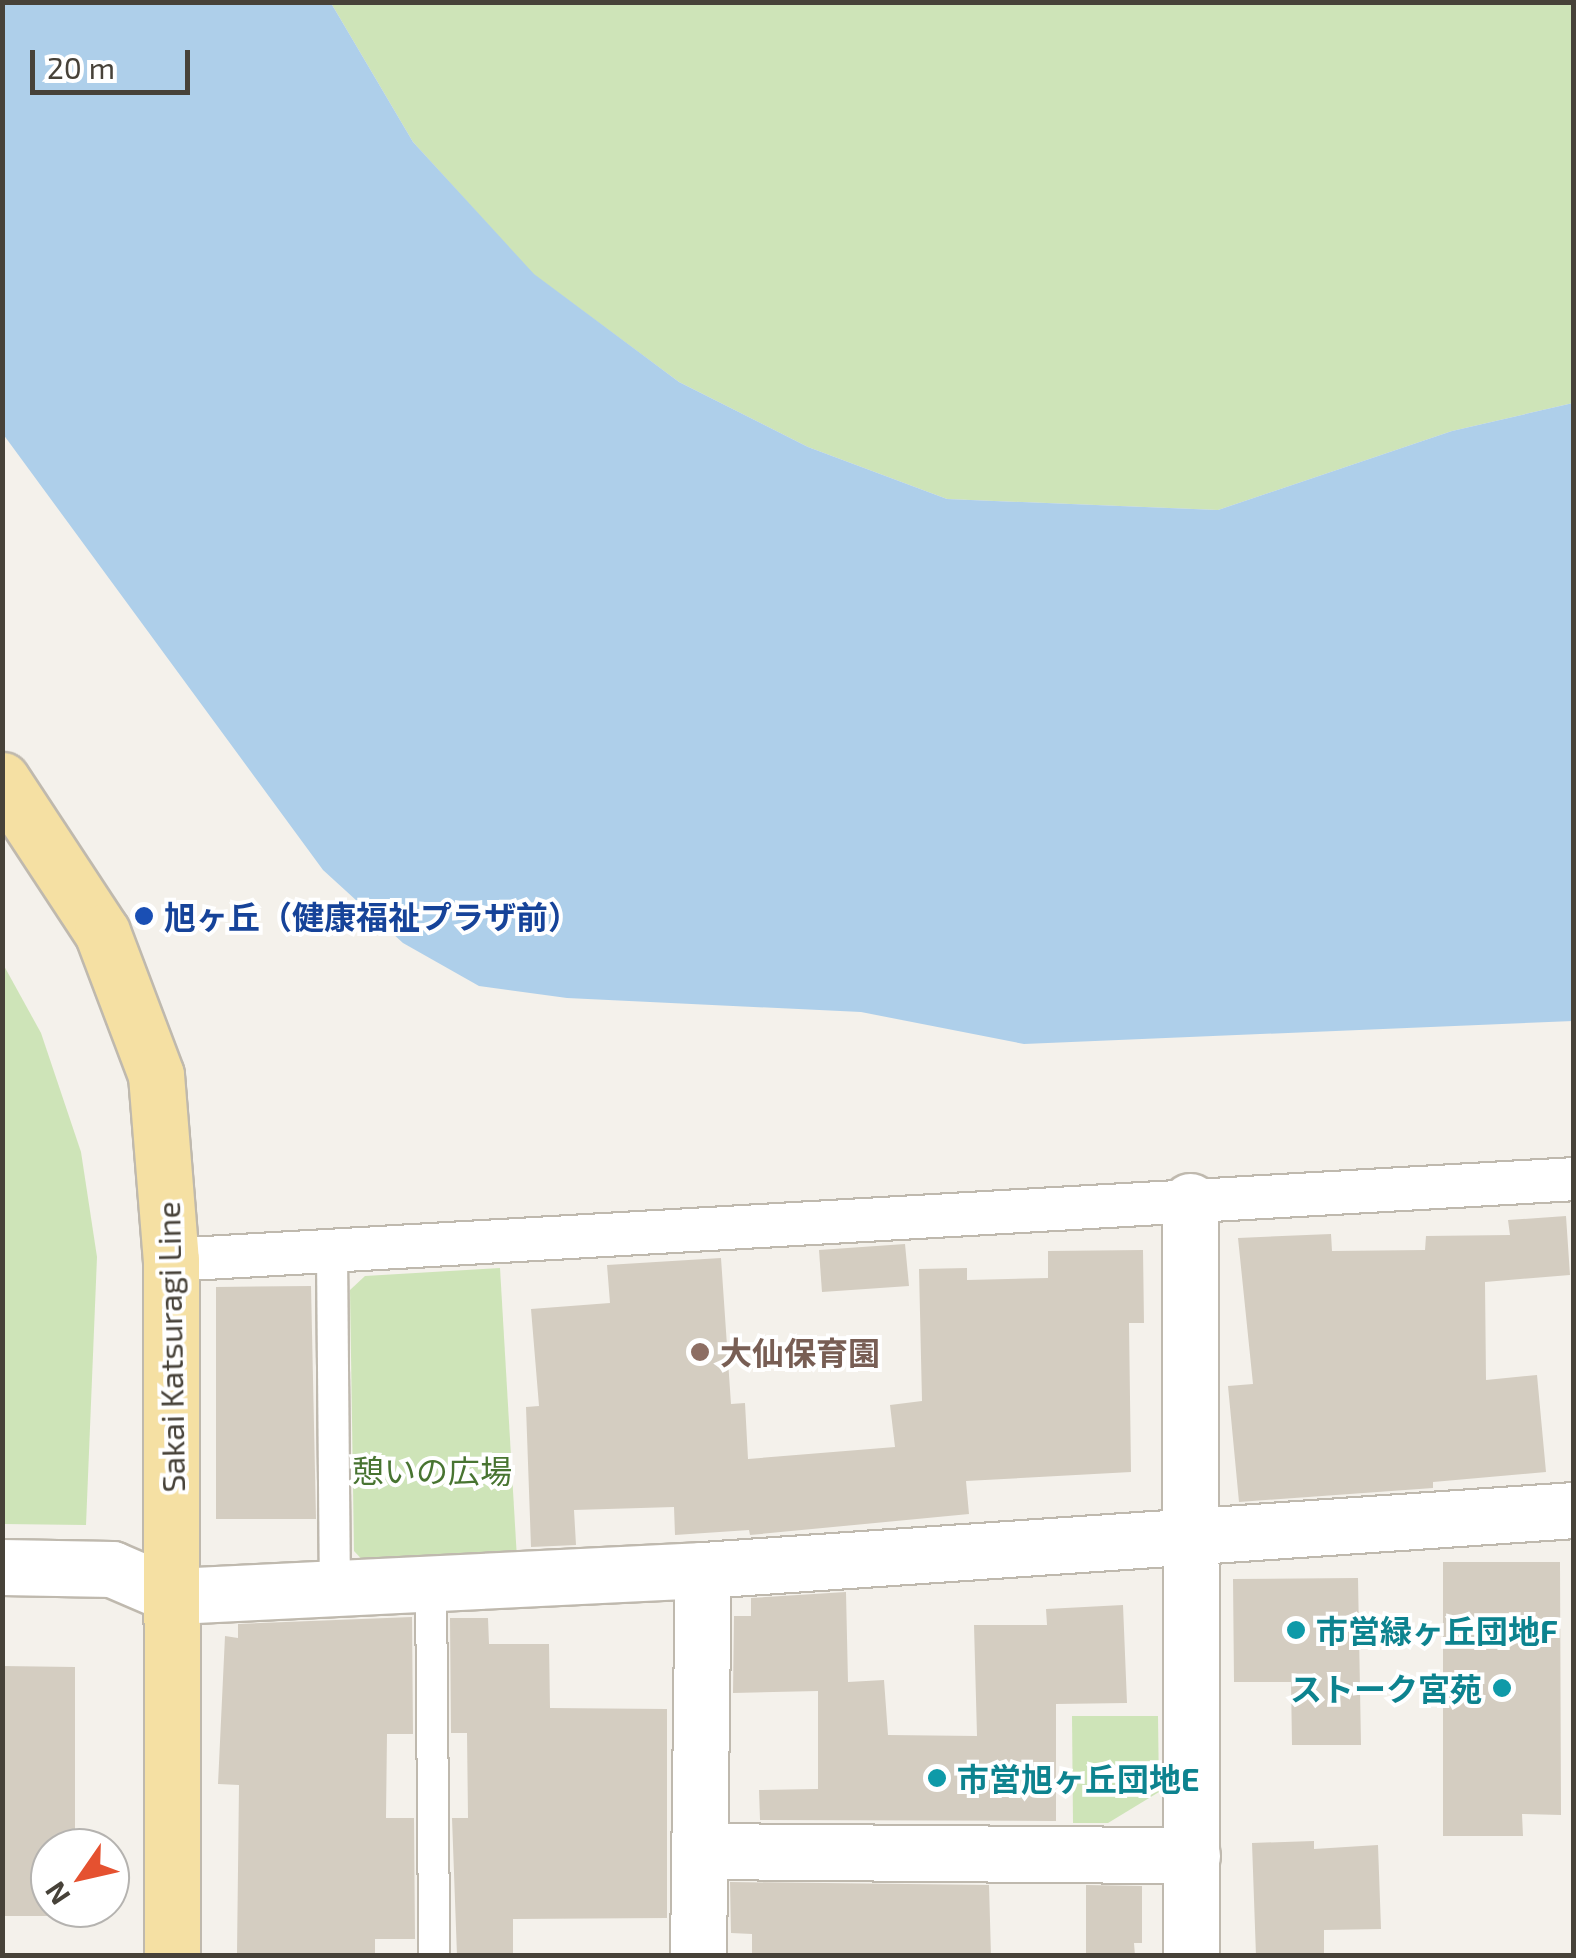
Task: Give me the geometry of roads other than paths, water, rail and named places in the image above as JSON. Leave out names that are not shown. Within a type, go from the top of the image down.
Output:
[{"type":"main road","name":"Sakai Katsuragi Line","points":[[2,780],[102,932],[133,1002],[156,1076],[172,1260],[172,1956]]},
{"type":"street","points":[[172,1260],[1574,1179]]},
{"type":"street","points":[[1190,1201],[1191,1956]]},
{"type":"street","points":[[2,1568],[112,1568],[175,1596],[430,1586],[1193,1540],[1574,1510]]},
{"type":"street","points":[[698,1956],[703,1570]]},
{"type":"street","points":[[700,1852],[1192,1855]]},
{"type":"lane","points":[[332,1253],[335,1588]]},
{"type":"lane","points":[[430,1586],[434,1956]]},
{"type":"water","points":[[2,3],[331,3],[413,142],[534,274],[679,382],[808,447],[947,499],[1218,510],[1452,431],[1573,403],[1573,1021],[1024,1044],[861,1012],[567,998],[479,986],[403,943],[323,870],[3,434]]},
{"type":"place","name":"旭ヶ丘（健康福祉プラザ前）","points":[[144,916]]},
{"type":"place","name":"大仙保育園","points":[[700,1352]]},
{"type":"place","name":"市営緑ヶ丘団地F","points":[[1296,1630]]},
{"type":"place","name":"ストーク宮苑","points":[[1502,1688]]},
{"type":"place","name":"市営旭ヶ丘団地E","points":[[937,1778]]},
{"type":"park label","name":"憩いの広場","points":[[432,1470]]}]
